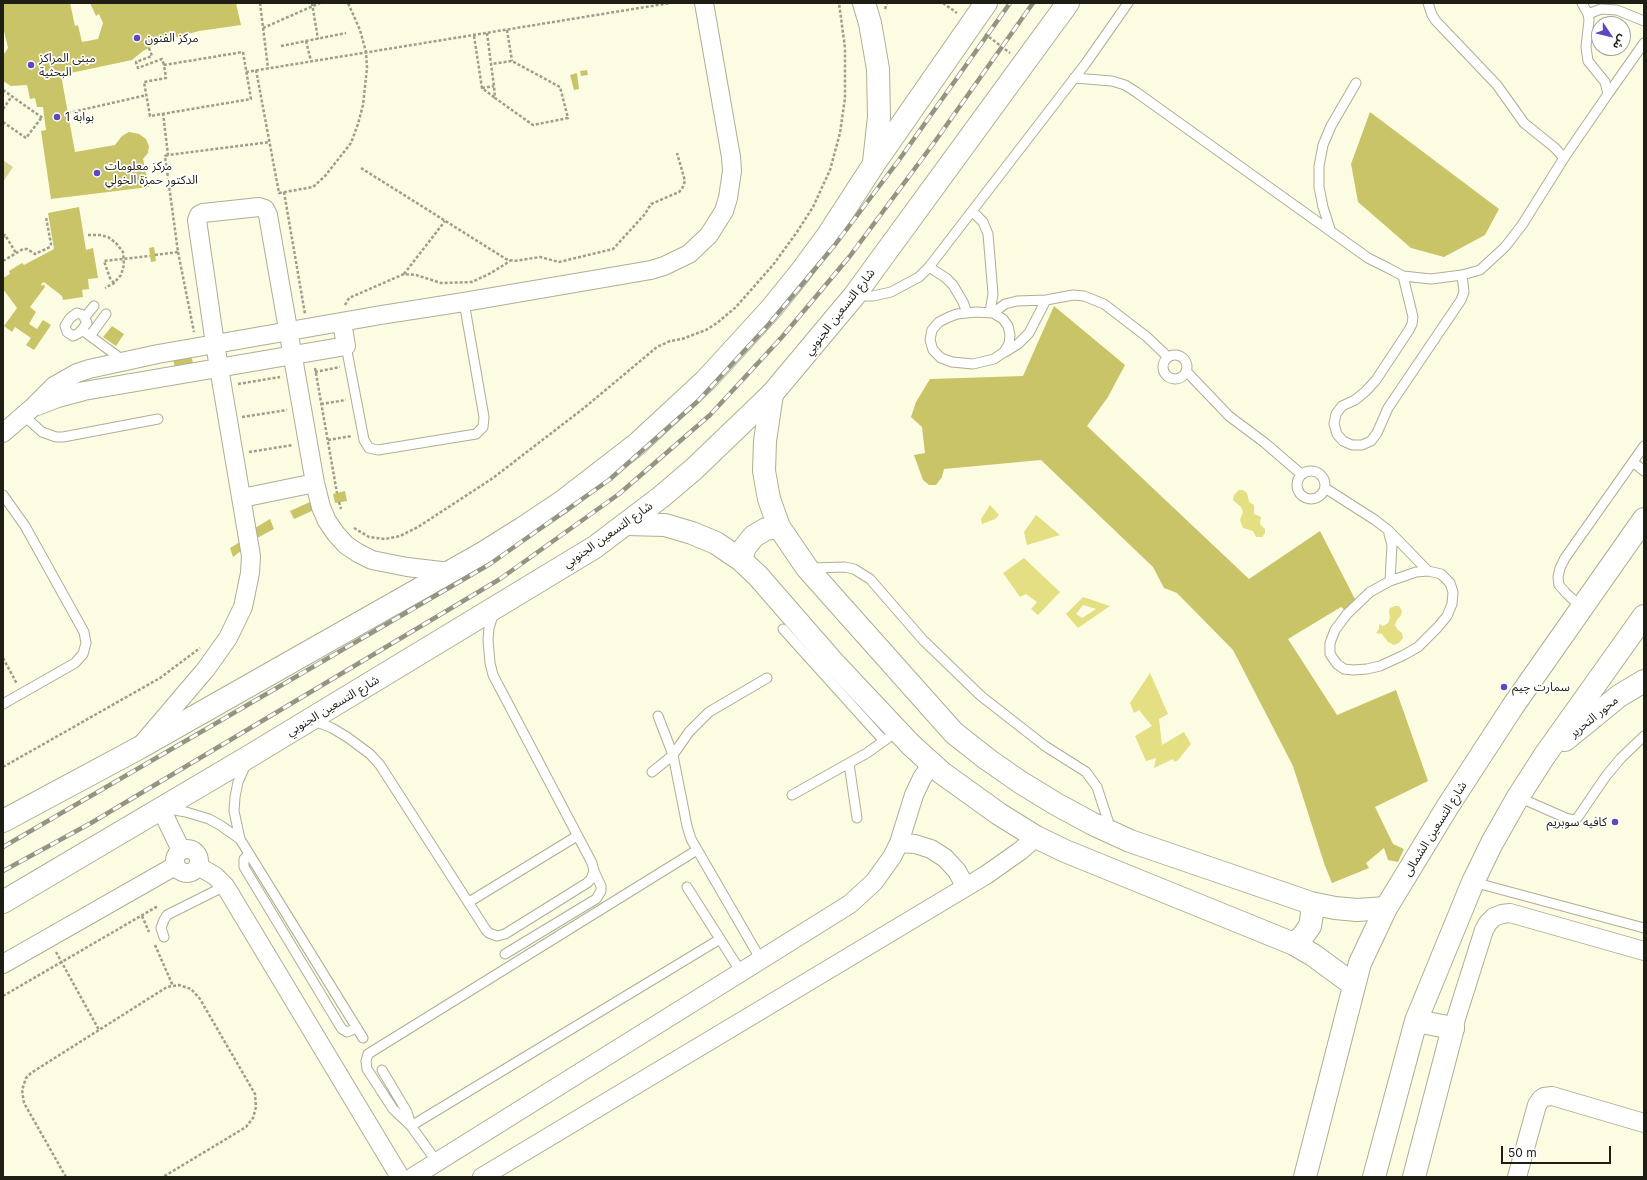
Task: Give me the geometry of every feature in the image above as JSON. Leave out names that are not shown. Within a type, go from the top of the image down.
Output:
[{"type":"main road","points":[[864,3],[870,23],[878,70],[879,117],[874,164]]},
{"type":"main road","points":[[3,821],[139,748],[450,572],[523,528],[562,502],[637,444],[706,380],[770,310],[828,235],[874,164],[986,3]]},
{"type":"main road","name":"شارع التسعين الجنوبي","points":[[3,902],[311,720],[595,547],[694,469],[772,394],[854,296],[1068,3]]},
{"type":"main road","points":[[772,394],[765,441],[764,471],[769,500],[779,527],[807,568],[954,732],[1020,782],[1056,804],[1130,841],[1311,903],[1335,908],[1357,910],[1386,908]]},
{"type":"main road","name":"شارع التسعين الشمالى","points":[[1305,1177],[1360,963],[1386,908],[1513,706],[1644,519]]},
{"type":"main road","points":[[626,524],[666,525],[692,533],[716,543],[741,560],[762,580],[832,661],[891,736],[932,763],[958,785],[999,814],[1036,837],[1115,873],[1294,944],[1313,955],[1354,985]]},
{"type":"main road","points":[[741,560],[745,547],[754,536],[766,529],[779,527]]},
{"type":"main road","points":[[1374,1177],[1416,1021],[1473,882],[1492,843],[1518,797],[1545,756],[1644,616]]},
{"type":"main road","name":"محور التحرير","points":[[1545,756],[1619,696],[1644,681]]},
{"type":"main road","points":[[1294,944],[1303,936],[1310,926],[1312,914],[1311,903]]},
{"type":"main road","points":[[1414,1177],[1453,1028],[1416,1021]]},
{"type":"street","points":[[3,433],[28,411],[44,394],[65,379],[89,369],[158,354],[651,270],[664,266],[689,254],[709,235],[724,211],[728,198],[732,171],[731,157],[704,3]]},
{"type":"street","points":[[139,748],[206,669],[228,638],[241,612],[247,590],[251,556],[215,344],[197,220],[199,215],[204,213],[259,207],[265,209],[268,215],[290,331],[316,483],[327,521],[341,539],[358,553],[372,560],[450,572]]},
{"type":"street","points":[[28,411],[71,394],[346,346],[342,322]]},
{"type":"street","points":[[158,354],[163,378]]},
{"type":"street","points":[[124,361],[128,384]]},
{"type":"street","points":[[242,498],[316,483]]},
{"type":"street","points":[[413,1177],[761,960],[850,904],[863,894],[883,870],[899,843],[914,795],[922,778],[932,763]]},
{"type":"street","points":[[161,809],[178,858],[178,870],[186,874],[195,870],[198,866],[215,876],[225,886],[400,1177]]},
{"type":"street","points":[[482,1177],[1003,863],[1036,837]]},
{"type":"street","points":[[899,843],[915,844],[936,852],[945,858],[957,870],[965,886]]},
{"type":"street","points":[[3,964],[178,858]]},
{"type":"street","points":[[1453,1028],[1484,930],[1488,923],[1498,915],[1510,913],[1644,951]]},
{"type":"street","points":[[1517,1177],[1537,1105],[1544,1097],[1552,1096],[1644,1123]]},
{"type":"lane","points":[[854,296],[874,296],[891,292],[919,276],[929,267],[973,212],[1074,78],[1128,3]]},
{"type":"lane","points":[[1428,3],[1432,16],[1496,85],[1524,123],[1555,148],[1564,158]]},
{"type":"lane","points":[[1582,3],[1588,14],[1589,20],[1586,54],[1591,67],[1605,82],[1608,94]]},
{"type":"lane","points":[[1588,14],[1601,9],[1617,10],[1644,21]]},
{"type":"lane","points":[[1074,78],[1112,81],[1125,85],[1330,229],[1368,258],[1403,276],[1431,279],[1462,275],[1480,270],[1504,247],[1522,225],[1564,158],[1644,43]]},
{"type":"lane","points":[[1330,229],[1319,187],[1323,145],[1331,126],[1356,82]]},
{"type":"lane","points":[[973,212],[982,222],[988,234],[992,294],[991,313]]},
{"type":"lane","points":[[929,267],[946,278],[953,285],[963,302],[967,313]]},
{"type":"lane","points":[[1403,276],[1413,317],[1412,324],[1376,380],[1355,400],[1342,406],[1336,414],[1334,424],[1337,434],[1343,441],[1352,445],[1362,445],[1371,441],[1377,433],[1388,408],[1462,300],[1464,292],[1462,275]]},
{"type":"lane","points":[[991,313],[999,307],[1013,302],[1046,300],[1072,295],[1084,296],[1104,304],[1147,337],[1168,357]]},
{"type":"lane","points":[[1004,352],[1009,344],[1010,335],[1008,326],[1003,319],[991,313],[967,313],[949,317],[940,322],[932,330],[930,340],[934,350],[941,358],[952,362],[973,364],[994,359],[1018,344],[1029,333],[1046,300]]},
{"type":"lane","points":[[346,346],[363,435],[367,446],[378,450],[472,436],[483,427],[484,417],[464,302]]},
{"type":"lane","points":[[86,318],[80,314],[74,314],[65,326],[67,332],[73,336],[82,330],[87,323],[86,318],[94,306]]},
{"type":"lane","points":[[90,336],[106,314]]},
{"type":"lane","points":[[82,330],[124,361]]},
{"type":"lane","points":[[1174,355],[1180,356],[1186,360],[1188,366],[1187,372],[1183,377],[1177,380],[1170,379],[1165,374],[1163,368],[1164,362],[1168,357],[1174,355]]},
{"type":"lane","points":[[1187,372],[1229,416],[1301,474]]},
{"type":"lane","points":[[28,411],[42,432],[56,437],[63,437],[158,419]]},
{"type":"lane","points":[[1582,608],[1559,585],[1558,577],[1560,568],[1565,558],[1644,446]]},
{"type":"lane","points":[[1633,462],[1644,471]]},
{"type":"lane","points":[[1309,470],[1318,472],[1324,478],[1325,488],[1321,495],[1313,500],[1304,498],[1298,491],[1296,482],[1301,474],[1309,470]]},
{"type":"lane","points":[[1325,488],[1388,530],[1428,571]]},
{"type":"lane","points":[[3,495],[25,526],[84,632],[86,643],[83,654],[75,663],[3,704]]},
{"type":"lane","points":[[1388,530],[1392,545],[1390,581]]},
{"type":"lane","points":[[807,568],[845,567],[862,573],[870,579],[923,640],[981,696],[1044,746],[1081,768],[1090,776],[1096,787],[1112,833]]},
{"type":"lane","points":[[1428,571],[1441,574],[1450,583],[1454,592],[1452,604],[1438,627],[1418,647],[1394,661],[1367,669],[1344,669],[1336,664],[1330,654],[1330,643],[1335,630],[1347,614],[1370,592],[1390,581],[1416,572],[1428,571]]},
{"type":"lane","points":[[495,608],[489,628],[488,640],[490,663],[493,675],[592,863],[601,886],[599,896],[596,899],[505,954]]},
{"type":"lane","points":[[783,629],[891,736],[849,764],[792,796]]},
{"type":"lane","points":[[652,772],[673,754],[690,732],[709,712],[766,678]]},
{"type":"lane","points":[[658,716],[673,754],[687,826],[697,850],[761,960]]},
{"type":"lane","points":[[311,720],[332,728],[347,737],[370,754],[380,765],[489,933],[501,936],[587,883],[591,879],[594,871]]},
{"type":"lane","points":[[1518,797],[1574,820],[1578,817],[1606,776],[1621,758],[1644,736]]},
{"type":"lane","points":[[250,756],[243,769],[235,797],[234,811],[240,839],[363,1038]]},
{"type":"lane","points":[[849,764],[857,818]]},
{"type":"lane","points":[[161,809],[186,812],[203,817],[220,825],[240,839]]},
{"type":"lane","points":[[469,902],[577,836]]},
{"type":"lane","points":[[437,1162],[411,1126],[393,1109],[367,1069],[366,1058],[371,1052],[697,850]]},
{"type":"lane","points":[[249,854],[244,858],[244,867],[340,1026],[347,1032],[357,1028]]},
{"type":"lane","points":[[1473,882],[1644,928]]},
{"type":"lane","points":[[164,937],[161,928],[167,916],[225,886]]},
{"type":"lane","points":[[687,887],[741,972]]},
{"type":"lane","points":[[411,1126],[720,939]]},
{"type":"lane","points":[[382,1070],[407,1112],[411,1126]]},
{"type":"path","points":[[260,3],[268,68]]},
{"type":"path","points":[[263,28],[312,5],[320,3]]},
{"type":"path","points":[[256,70],[279,193],[314,187],[325,176],[351,143],[358,124],[366,86],[366,52],[360,30],[348,3]]},
{"type":"path","points":[[246,72],[670,3]]},
{"type":"path","points":[[352,526],[369,537],[384,539],[400,536],[418,527],[493,478],[584,408],[657,347],[670,341],[694,335],[706,330],[736,307],[773,265],[797,232],[813,207],[830,170],[840,133],[844,98],[845,48],[839,3]]},
{"type":"path","points":[[312,5],[318,39]]},
{"type":"path","points":[[507,30],[512,61]]},
{"type":"path","points":[[281,46],[346,33]]},
{"type":"path","points":[[487,33],[495,98]]},
{"type":"path","points":[[474,35],[482,88],[533,125],[568,118],[560,87],[512,61],[491,64]]},
{"type":"path","points":[[306,41],[311,61]]},
{"type":"path","points":[[149,48],[152,56],[136,62],[138,68],[162,58],[166,78],[144,82],[150,116],[251,99],[243,52],[164,65]]},
{"type":"path","points":[[482,88],[494,86]]},
{"type":"path","points":[[3,96],[4,91],[43,118],[26,138],[3,122]]},
{"type":"path","points":[[68,113],[147,95]]},
{"type":"path","points":[[3,109],[12,96]]},
{"type":"path","points":[[163,114],[168,155]]},
{"type":"path","points":[[197,348],[178,252],[164,156],[270,142]]},
{"type":"path","points":[[342,322],[346,301],[349,298],[404,274],[416,275],[441,283],[472,282],[491,273],[510,261],[540,257],[559,262],[613,249],[645,214],[651,204],[676,194],[682,189],[684,177],[677,153]]},
{"type":"path","points":[[361,168],[510,261]]},
{"type":"path","points":[[3,261],[25,248],[35,254],[50,247],[51,244],[46,217]]},
{"type":"path","points":[[404,274],[445,221]]},
{"type":"path","points":[[3,237],[5,235],[16,253]]},
{"type":"path","points":[[88,235],[103,236],[113,240],[120,247],[124,259],[123,271],[118,280],[105,288]]},
{"type":"path","points":[[155,255],[178,252]]},
{"type":"path","points":[[114,283],[110,278],[104,261],[150,256]]},
{"type":"path","points":[[223,386],[350,366]]},
{"type":"path","points":[[228,420],[356,398]]},
{"type":"path","points":[[234,454],[363,435]]},
{"type":"path","points":[[339,502],[342,512]]},
{"type":"path","points":[[3,767],[160,678],[195,653],[204,644]]},
{"type":"path","points":[[3,658],[22,693]]},
{"type":"path","points":[[3,996],[160,905]]},
{"type":"path","points":[[142,916],[151,937]]},
{"type":"path","points":[[154,944],[173,986]]},
{"type":"path","points":[[59,957],[99,1030]]},
{"type":"path","points":[[66,1177],[24,1103],[22,1090],[26,1078],[167,987],[185,986],[191,989],[200,999],[255,1094],[256,1107],[253,1118],[246,1126],[163,1177]]},
{"type":"shaded area","points":[[3,160],[13,167],[3,182]]},
{"type":"shaded area","points":[[1239,490],[1243,490],[1247,493],[1249,502],[1254,505],[1254,514],[1261,517],[1260,524],[1265,529],[1265,533],[1262,537],[1256,537],[1253,531],[1243,528],[1240,520],[1243,512],[1241,507],[1233,500],[1234,495]]},
{"type":"shaded area","points":[[990,505],[999,515],[995,519],[982,524],[981,519]]},
{"type":"shaded area","points":[[1036,515],[1060,535],[1027,545],[1024,532]]},
{"type":"shaded area","points":[[1024,558],[1060,592],[1038,615],[1031,609],[1037,602],[1026,594],[1020,597],[1003,573]]},
{"type":"shaded area","points":[[1083,597],[1110,606],[1078,628],[1066,614]],"holes":[[[1083,605],[1096,609],[1082,618],[1076,614]]]},
{"type":"shaded area","points":[[1399,606],[1402,611],[1395,625],[1402,633],[1403,638],[1399,643],[1394,645],[1388,642],[1382,634],[1376,633],[1379,629],[1379,624],[1383,626],[1388,623],[1390,618],[1390,608]]},
{"type":"shaded area","points":[[1150,673],[1168,714],[1159,719],[1162,745],[1184,732],[1191,744],[1175,762],[1173,759],[1154,768],[1156,758],[1146,761],[1135,736],[1152,726],[1139,710],[1134,713],[1130,703]]},
{"type":"building","points":[[3,3],[70,3],[75,26],[78,25],[82,42],[98,39],[103,23],[99,14],[96,16],[90,3],[236,3],[241,25],[199,31],[163,41],[143,51],[132,60],[61,75],[75,152],[115,145],[122,136],[129,132],[139,134],[146,139],[149,146],[148,153],[143,159],[149,187],[51,199],[41,131],[46,130],[43,107],[37,107],[35,98],[30,99],[27,85],[11,86],[3,81],[3,54],[8,48],[3,27]]},
{"type":"building","points":[[587,70],[588,75],[581,76],[580,71]]},
{"type":"building","points":[[577,73],[579,89],[574,90],[570,75]]},
{"type":"building","points":[[1370,112],[1499,209],[1485,235],[1444,257],[1411,248],[1358,202],[1351,164]]},
{"type":"building","points":[[79,207],[86,250],[93,248],[98,278],[88,279],[89,289],[82,290],[83,297],[63,300],[62,296],[44,282],[41,284],[42,286],[44,284],[45,287],[30,307],[36,312],[29,324],[37,329],[43,320],[51,325],[34,350],[26,345],[31,338],[15,327],[12,332],[4,326],[17,308],[3,289],[3,278],[10,274],[9,271],[22,263],[24,265],[54,249],[48,213]]},
{"type":"building","points":[[154,247],[156,261],[151,262],[149,248]]},
{"type":"building","points":[[1054,306],[1125,365],[1108,397],[1087,426],[1249,579],[1320,531],[1357,603],[1347,612],[1341,607],[1288,639],[1337,715],[1396,690],[1428,781],[1375,807],[1393,844],[1404,849],[1398,862],[1388,860],[1384,848],[1366,863],[1369,868],[1332,883],[1325,866],[1293,766],[1233,650],[1177,593],[1164,588],[1153,567],[1041,460],[944,469],[942,477],[936,485],[929,485],[923,480],[914,455],[925,453],[922,427],[911,417],[916,402],[930,379],[1023,376]]},
{"type":"building","points":[[112,326],[124,334],[116,346],[103,337]]},
{"type":"building","points":[[191,355],[193,363],[175,367],[173,359]]},
{"type":"building","points":[[345,491],[347,501],[335,503],[333,494]]},
{"type":"building","points":[[310,502],[314,510],[294,519],[290,511]]},
{"type":"building","points":[[270,519],[274,529],[257,538],[255,528]]},
{"type":"building","points":[[240,542],[242,550],[233,557],[230,548]]},
{"type":"railway","points":[[3,847],[490,564],[609,480],[698,401],[769,324],[834,246],[899,160],[1010,3]]},
{"type":"railway","points":[[3,871],[91,823],[500,579],[619,494],[710,415],[782,337],[850,256],[936,140],[1033,3]]},
{"type":"place","name":"مركز الفنون","points":[[137,38]]},
{"type":"place","name":"مبنى المراكز البحثية","points":[[31,65]]},
{"type":"place","name":"بوابة 1","points":[[57,117]]},
{"type":"place","name":"مركز معلومات الدكتور حمزة الخولي","points":[[97,173]]},
{"type":"place","name":"سمارت چيم","points":[[1504,687]]},
{"type":"place","name":"كافيه سوبريم","points":[[1615,822]]}]
